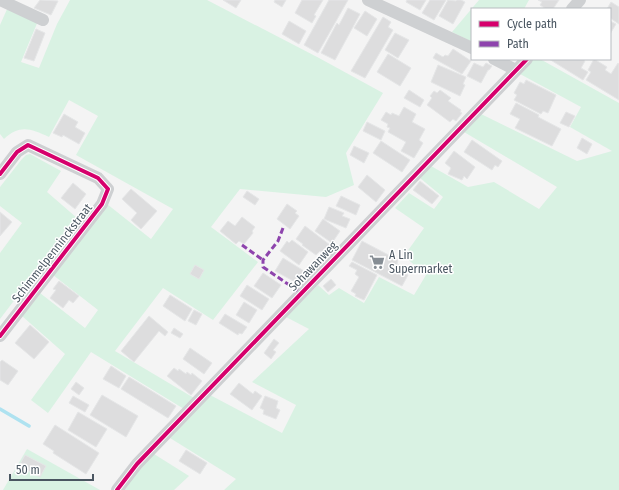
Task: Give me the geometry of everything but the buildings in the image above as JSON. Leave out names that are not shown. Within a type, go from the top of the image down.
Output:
[{"type":"street","points":[[0,0],[43,20]]},
{"type":"street","points":[[368,0],[471,48]]},
{"type":"street","points":[[573,8],[580,0]]},
{"type":"street","points":[[496,60],[516,70]]},
{"type":"street","name":"Sohawanweg","points":[[118,490],[137,464],[526,60]]},
{"type":"street","name":"Schimmelpenninckstraat","points":[[0,174],[17,152],[28,145],[98,178],[108,189],[102,204],[0,336]]},
{"type":"green space","points":[[70,0],[207,0],[383,93],[346,153],[354,185],[326,197],[240,189],[211,227],[258,262],[213,320],[163,288],[115,351],[194,398],[184,409],[91,352],[48,413],[31,400],[65,354],[22,316],[40,293],[85,328],[98,310],[53,275],[107,204],[151,239],[173,209],[76,155],[98,116],[69,100],[49,137],[26,129],[15,131],[4,139],[0,134],[0,25],[8,7],[38,21],[21,62],[39,68],[57,24]]},
{"type":"green space","points":[[479,0],[529,0],[525,8],[472,8]]},
{"type":"green space","points":[[471,9],[471,42],[452,32]]},
{"type":"green space","points":[[532,60],[542,60],[619,103],[619,490],[224,490],[236,479],[170,438],[210,395],[282,433],[296,405],[252,382],[309,329],[286,317],[318,285],[329,295],[339,288],[364,303],[379,277],[414,295],[426,275],[404,256],[424,228],[395,208],[409,193],[434,209],[443,197],[420,178],[431,166],[468,187],[494,182],[539,209],[557,187],[464,132],[481,114],[577,161],[612,151],[570,127],[581,107],[520,74]]},
{"type":"green space","points":[[30,154],[61,171],[47,192],[77,218],[0,319],[0,253],[22,223],[0,206],[0,187],[22,159],[26,155]]},
{"type":"green space","points":[[27,449],[100,490],[3,490]]},
{"type":"green space","points":[[154,454],[189,476],[174,490],[122,490],[137,471]]},
{"type":"waterway","points":[[0,409],[29,426]]},
{"type":"marked path","points":[[283,228],[278,241],[263,260],[263,267],[301,293]]},
{"type":"marked path","points":[[242,245],[263,260]]},
{"type":"cycle path","points":[[117,490],[137,464],[526,60]]},
{"type":"cycle path","points":[[0,174],[17,152],[28,145],[98,178],[108,189],[102,204],[0,336]]},
{"type":"place","name":"A Lin Supermarket","points":[[377,262]]}]
